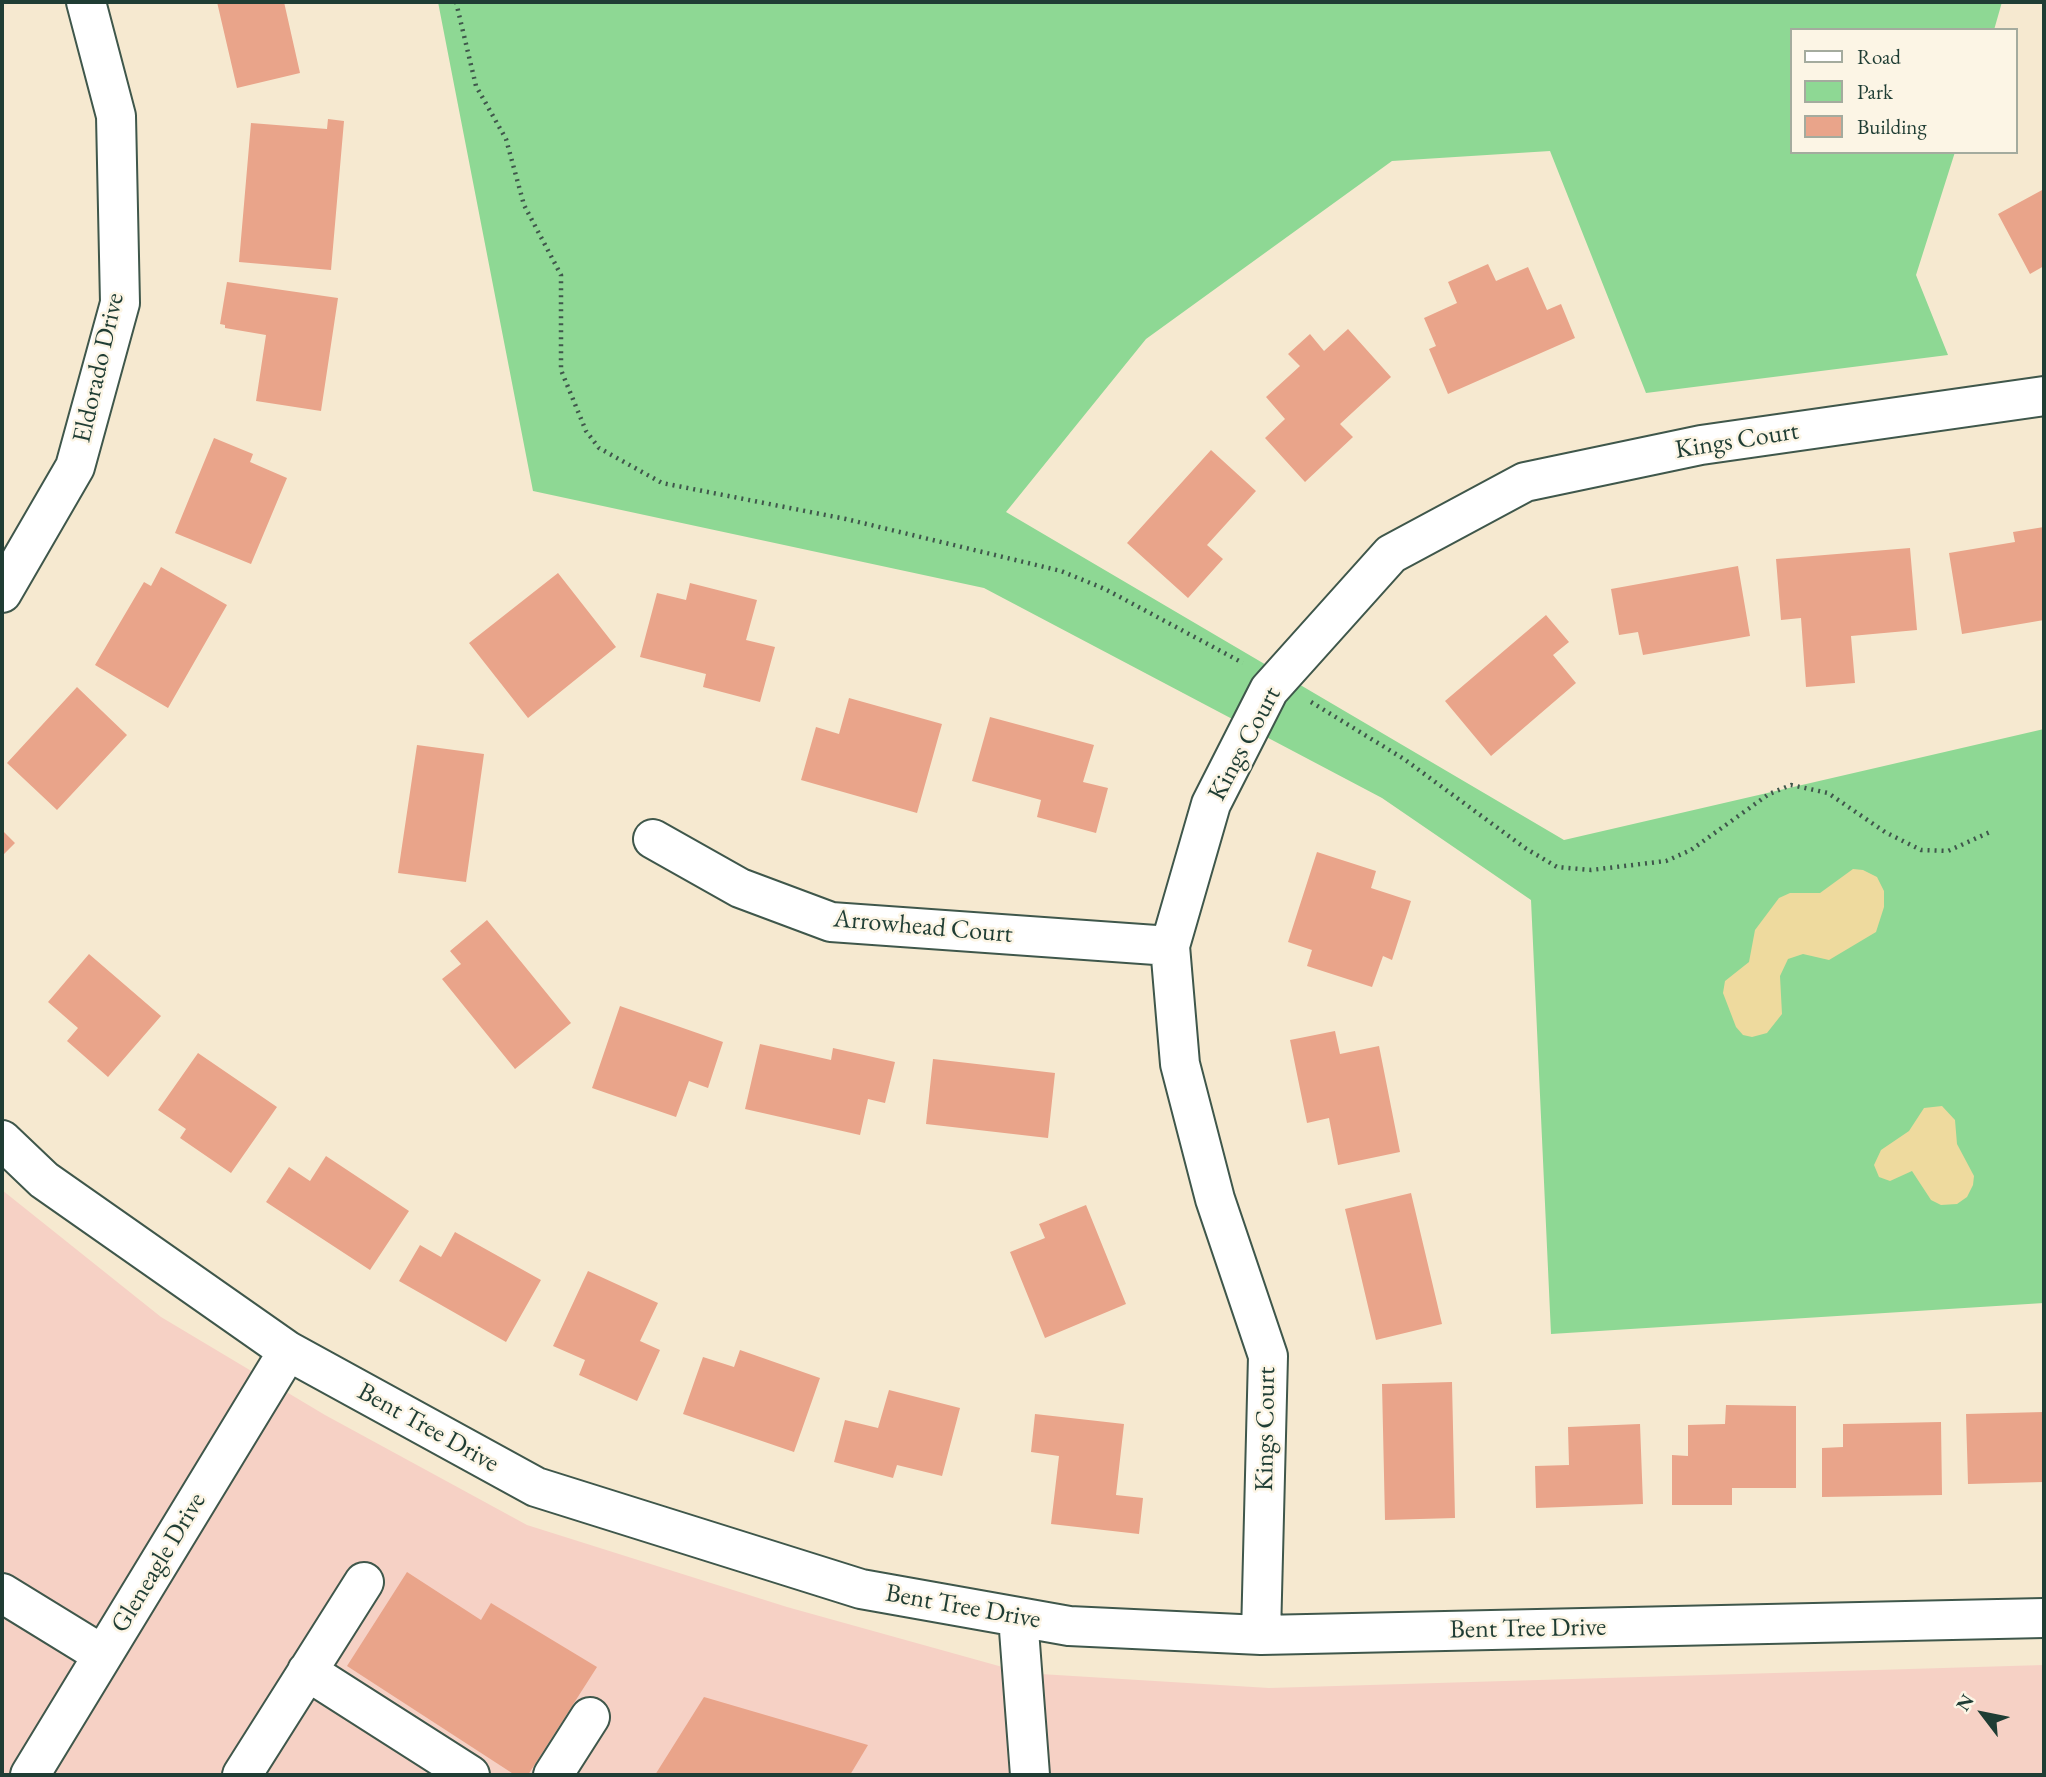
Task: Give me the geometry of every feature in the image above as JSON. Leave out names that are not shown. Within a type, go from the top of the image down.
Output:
[{"type":"street","name":"Eldorado Drive","points":[[2,593],[75,467],[120,303],[116,116],[86,2]]},
{"type":"street","name":"Kings Court","points":[[1261,1635],[1268,1356],[1215,1199],[1180,1064],[1170,946],[1211,804],[1269,690],[1391,554],[1525,482],[1701,445],[2044,396]]},
{"type":"street","name":"Arrowhead Court","points":[[653,839],[740,888],[831,922],[1170,946]]},
{"type":"street","name":"Bent Tree Drive","points":[[2,1140],[44,1180],[288,1351],[536,1487],[861,1589],[1069,1626],[1261,1635],[2044,1618]]},
{"type":"street","name":"Gleneagle Drive","points":[[30,1775],[288,1351]]},
{"type":"street","points":[[242,1775],[364,1581]]},
{"type":"street","points":[[2,1592],[103,1655]]},
{"type":"street","points":[[1018,1617],[1030,1775]]},
{"type":"street","points":[[307,1671],[470,1775]]},
{"type":"street","points":[[553,1775],[590,1717]]},
{"type":"path","points":[[456,2],[476,86],[506,139],[524,205],[561,275],[561,370],[586,431],[599,448],[662,483],[846,519],[1061,571],[1105,589],[1277,681],[1404,759],[1525,848],[1557,867],[1591,870],[1666,861],[1691,850],[1769,794],[1791,785],[1828,793],[1885,832],[1921,850],[1948,850],[1990,832]]},
{"type":"shaded area","points":[[2,1190],[161,1317],[325,1415],[527,1525],[787,1607],[1024,1673],[1269,1688],[2044,1665],[2044,1775],[2,1775]]},
{"type":"green space","points":[[438,2],[2002,2],[1995,28],[1790,28],[1790,154],[1954,154],[1916,275],[1948,355],[1646,393],[1550,151],[1392,161],[1146,339],[1006,512],[1564,840],[2044,729],[2044,1303],[1551,1334],[1531,900],[1382,798],[984,588],[533,491]]},
{"type":"sand","points":[[1853,869],[1863,870],[1877,877],[1884,891],[1884,907],[1876,932],[1829,960],[1803,954],[1788,959],[1780,976],[1782,1014],[1767,1033],[1752,1037],[1743,1035],[1736,1027],[1723,993],[1725,981],[1749,962],[1755,930],[1779,898],[1790,893],[1820,893]]},
{"type":"sand","points":[[1942,1106],[1955,1120],[1957,1144],[1974,1176],[1967,1197],[1957,1204],[1941,1205],[1931,1200],[1912,1171],[1890,1181],[1879,1177],[1874,1165],[1881,1150],[1909,1131],[1924,1108]]},
{"type":"building","points":[[217,2],[284,2],[300,73],[237,88]]},
{"type":"building","points":[[328,119],[344,121],[331,270],[239,262],[251,123],[327,129]]},
{"type":"building","points":[[2044,189],[2044,266],[2030,274],[1998,214]]},
{"type":"building","points":[[1488,264],[1496,281],[1528,267],[1547,310],[1561,304],[1575,338],[1448,394],[1429,349],[1436,346],[1424,318],[1457,303],[1448,282]]},
{"type":"building","points":[[227,282],[338,298],[321,411],[256,401],[266,335],[225,328],[225,325],[220,324]]},
{"type":"building","points":[[1348,329],[1391,377],[1340,424],[1353,437],[1305,482],[1265,438],[1285,419],[1266,397],[1300,366],[1288,354],[1310,334],[1324,351]]},
{"type":"building","points":[[214,438],[253,454],[250,462],[287,478],[251,564],[175,533]]},
{"type":"building","points":[[1211,450],[1256,491],[1207,545],[1223,559],[1188,598],[1127,543]]},
{"type":"building","points":[[2044,527],[2044,620],[1962,634],[1949,553],[2015,542],[2013,532]]},
{"type":"building","points":[[1910,548],[1917,630],[1851,636],[1855,683],[1806,687],[1801,618],[1781,620],[1776,559]]},
{"type":"building","points":[[1738,566],[1750,636],[1643,655],[1638,632],[1619,635],[1611,589]]},
{"type":"building","points":[[161,567],[227,605],[168,708],[95,665],[144,582],[151,586]]},
{"type":"building","points":[[558,573],[616,647],[528,718],[469,643]]},
{"type":"building","points":[[690,583],[757,600],[746,640],[775,647],[760,702],[703,687],[706,674],[640,657],[657,593],[686,600]]},
{"type":"building","points":[[1546,615],[1569,642],[1553,655],[1576,683],[1491,756],[1445,701]]},
{"type":"building","points":[[77,687],[127,735],[57,810],[7,763]]},
{"type":"building","points":[[849,698],[942,724],[917,813],[801,780],[816,727],[839,734]]},
{"type":"building","points":[[990,717],[1094,745],[1083,782],[1108,788],[1096,833],[1037,817],[1041,800],[972,781]]},
{"type":"building","points":[[417,745],[484,754],[466,882],[398,873]]},
{"type":"building","points":[[2,830],[15,843],[2,856]]},
{"type":"building","points":[[1317,852],[1376,871],[1371,888],[1411,901],[1392,960],[1383,956],[1372,987],[1307,966],[1312,950],[1288,942]]},
{"type":"building","points":[[487,920],[571,1023],[515,1069],[442,979],[461,964],[450,951]]},
{"type":"building","points":[[89,954],[161,1016],[108,1077],[67,1041],[78,1028],[48,1002]]},
{"type":"building","points":[[620,1006],[723,1042],[708,1088],[689,1081],[676,1117],[592,1088]]},
{"type":"building","points":[[1335,1031],[1340,1054],[1379,1046],[1400,1152],[1338,1165],[1329,1118],[1307,1123],[1290,1040]]},
{"type":"building","points":[[760,1044],[831,1060],[833,1048],[895,1062],[885,1103],[868,1099],[860,1135],[745,1109]]},
{"type":"building","points":[[198,1053],[277,1107],[231,1173],[180,1138],[186,1129],[158,1110]]},
{"type":"building","points":[[933,1059],[1055,1073],[1048,1138],[926,1124]]},
{"type":"building","points":[[326,1156],[409,1211],[370,1270],[266,1202],[289,1167],[310,1181]]},
{"type":"building","points":[[1411,1193],[1442,1324],[1376,1340],[1345,1209]]},
{"type":"building","points":[[1086,1205],[1126,1304],[1045,1338],[1010,1252],[1045,1238],[1039,1224]]},
{"type":"building","points":[[455,1232],[541,1280],[506,1342],[399,1281],[420,1245],[441,1257]]},
{"type":"building","points":[[588,1271],[658,1303],[640,1341],[660,1350],[637,1401],[579,1375],[585,1360],[553,1346]]},
{"type":"building","points":[[740,1350],[820,1378],[794,1452],[683,1414],[703,1357],[734,1367]]},
{"type":"building","points":[[1452,1382],[1455,1518],[1385,1520],[1382,1384]]},
{"type":"building","points":[[889,1390],[960,1408],[942,1476],[897,1465],[893,1478],[834,1462],[845,1420],[878,1428]]},
{"type":"building","points":[[1726,1405],[1796,1406],[1796,1488],[1732,1488],[1732,1505],[1672,1505],[1672,1455],[1688,1456],[1688,1425],[1725,1424]]},
{"type":"building","points":[[2044,1412],[2044,1482],[1968,1484],[1966,1414]]},
{"type":"building","points":[[1035,1414],[1124,1424],[1116,1495],[1143,1498],[1139,1534],[1051,1524],[1059,1456],[1031,1452]]},
{"type":"building","points":[[1941,1422],[1942,1495],[1822,1497],[1822,1448],[1843,1447],[1843,1424]]},
{"type":"building","points":[[1640,1424],[1643,1504],[1536,1508],[1535,1466],[1569,1465],[1568,1427]]},
{"type":"building","points":[[407,1572],[481,1620],[491,1603],[597,1667],[528,1775],[515,1775],[347,1666]]},
{"type":"building","points":[[704,1697],[868,1745],[850,1775],[655,1775]]}]
